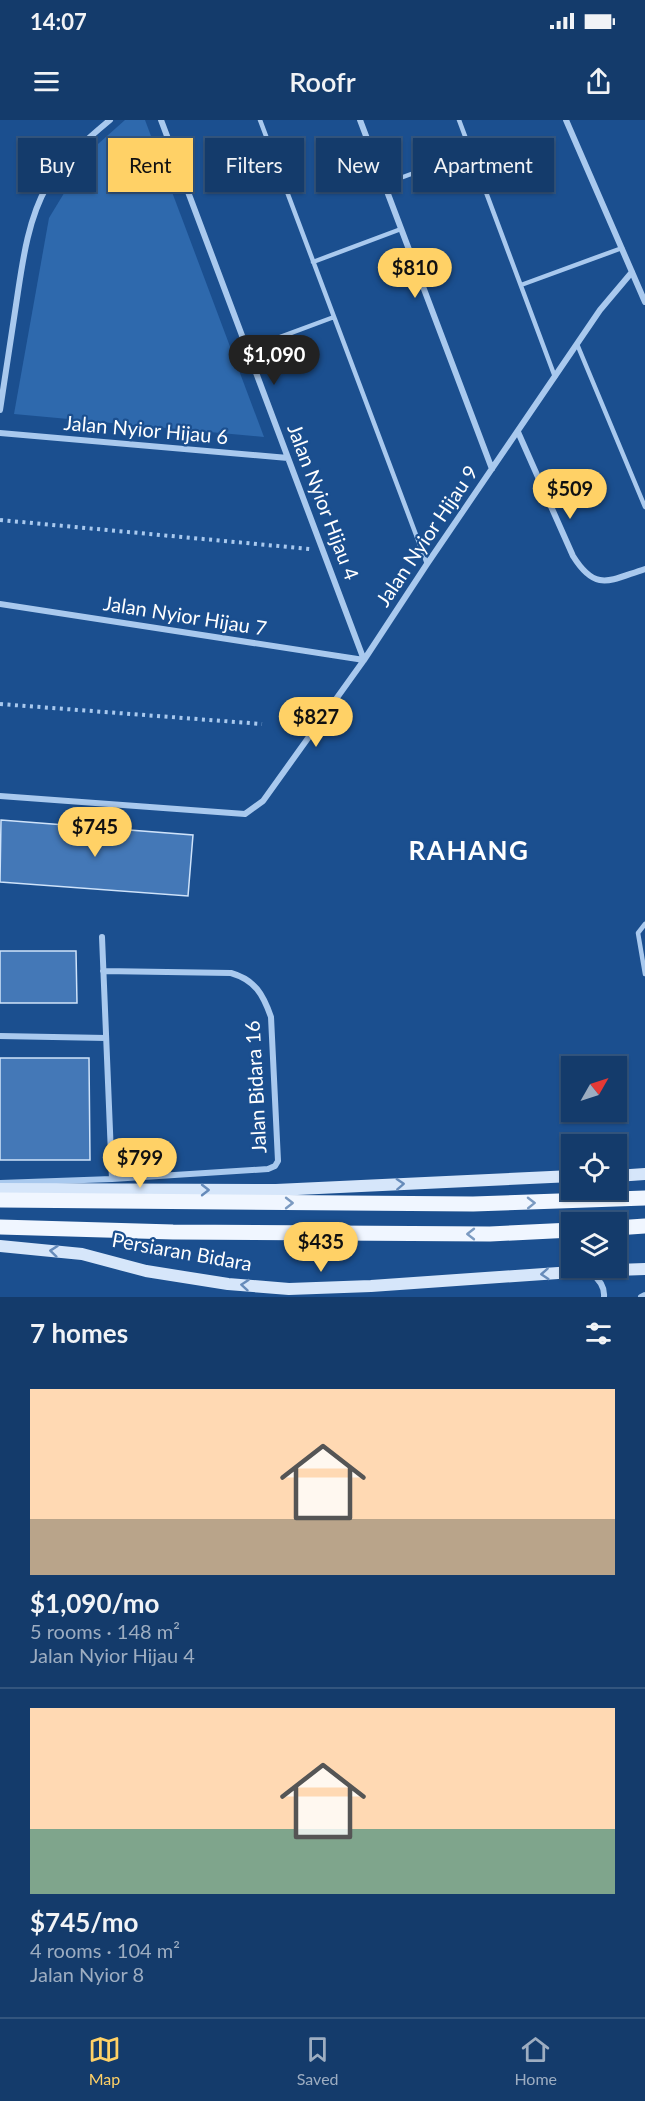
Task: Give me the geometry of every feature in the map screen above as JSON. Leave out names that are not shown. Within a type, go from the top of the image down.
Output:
[{"type":"main road","points":[[627,1175],[645,1174]]},
{"type":"main road","points":[[0,1189],[276,1190],[561,1177]]},
{"type":"main road","name":"Persiaran Bidara","points":[[0,1200],[473,1204],[645,1198]]},
{"type":"main road","points":[[627,1227],[645,1226]]},
{"type":"main road","name":"Persiaran Bidara","points":[[0,1227],[173,1232],[490,1234],[561,1231]]},
{"type":"main road","name":"Persiaran Bidara","points":[[0,1246],[82,1254],[146,1271],[228,1284],[289,1289],[371,1286],[561,1272]]},
{"type":"main road","name":"Persiaran Bidara","points":[[627,1269],[645,1269]]},
{"type":"street","points":[[0,410],[23,262],[37,210],[47,186],[60,168],[110,120]]},
{"type":"street","name":"Jalan Nyior Hijau 4","points":[[161,120],[364,660]]},
{"type":"street","points":[[360,120],[367,138]]},
{"type":"street","points":[[566,120],[645,302]]},
{"type":"street","points":[[387,192],[492,470]]},
{"type":"street","name":"Jalan Nyior Hijau 9","points":[[0,796],[245,814],[263,801],[364,660],[600,310],[632,272]]},
{"type":"street","points":[[518,432],[573,556],[586,574],[594,580],[603,581],[645,569]]},
{"type":"street","name":"Jalan Nyior Hijau 6","points":[[0,433],[288,458]]},
{"type":"street","name":"Jalan Nyior Hijau 7","points":[[0,604],[364,660]]},
{"type":"street","points":[[0,1183],[112,1179],[102,937]]},
{"type":"street","name":"Jalan Bidara 16","points":[[103,971],[231,973],[246,977],[256,987],[266,1002],[271,1017],[278,1161],[268,1169],[112,1179]]},
{"type":"street","points":[[0,1036],[106,1038]]},
{"type":"street","points":[[599,1278],[604,1291],[603,1297]]},
{"type":"street","points":[[641,1297],[645,1295]]},
{"type":"lane","points":[[260,120],[427,564]]},
{"type":"lane","points":[[459,120],[466,138]]},
{"type":"lane","points":[[486,192],[555,377]]},
{"type":"lane","points":[[313,262],[402,229]]},
{"type":"lane","points":[[521,285],[622,248]]},
{"type":"lane","points":[[248,349],[334,317]]},
{"type":"lane","points":[[577,344],[645,507]]},
{"type":"lane","points":[[645,924],[638,933],[645,974]]},
{"type":"path","points":[[0,520],[323,550]]},
{"type":"path","points":[[0,704],[262,724]]},
{"type":"shaded area","points":[[125,120],[145,120],[152,138],[108,138],[108,192],[172,192],[264,437],[14,414],[49,218],[65,192],[96,192],[96,146]]},
{"type":"building","points":[[1,820],[193,835],[188,896],[0,882]]},
{"type":"building","points":[[0,951],[76,951],[77,1003],[0,1003]]},
{"type":"building","points":[[0,1058],[89,1058],[90,1160],[0,1160]]},
{"type":"district","name":"RAHANG","points":[[469,851]]}]
